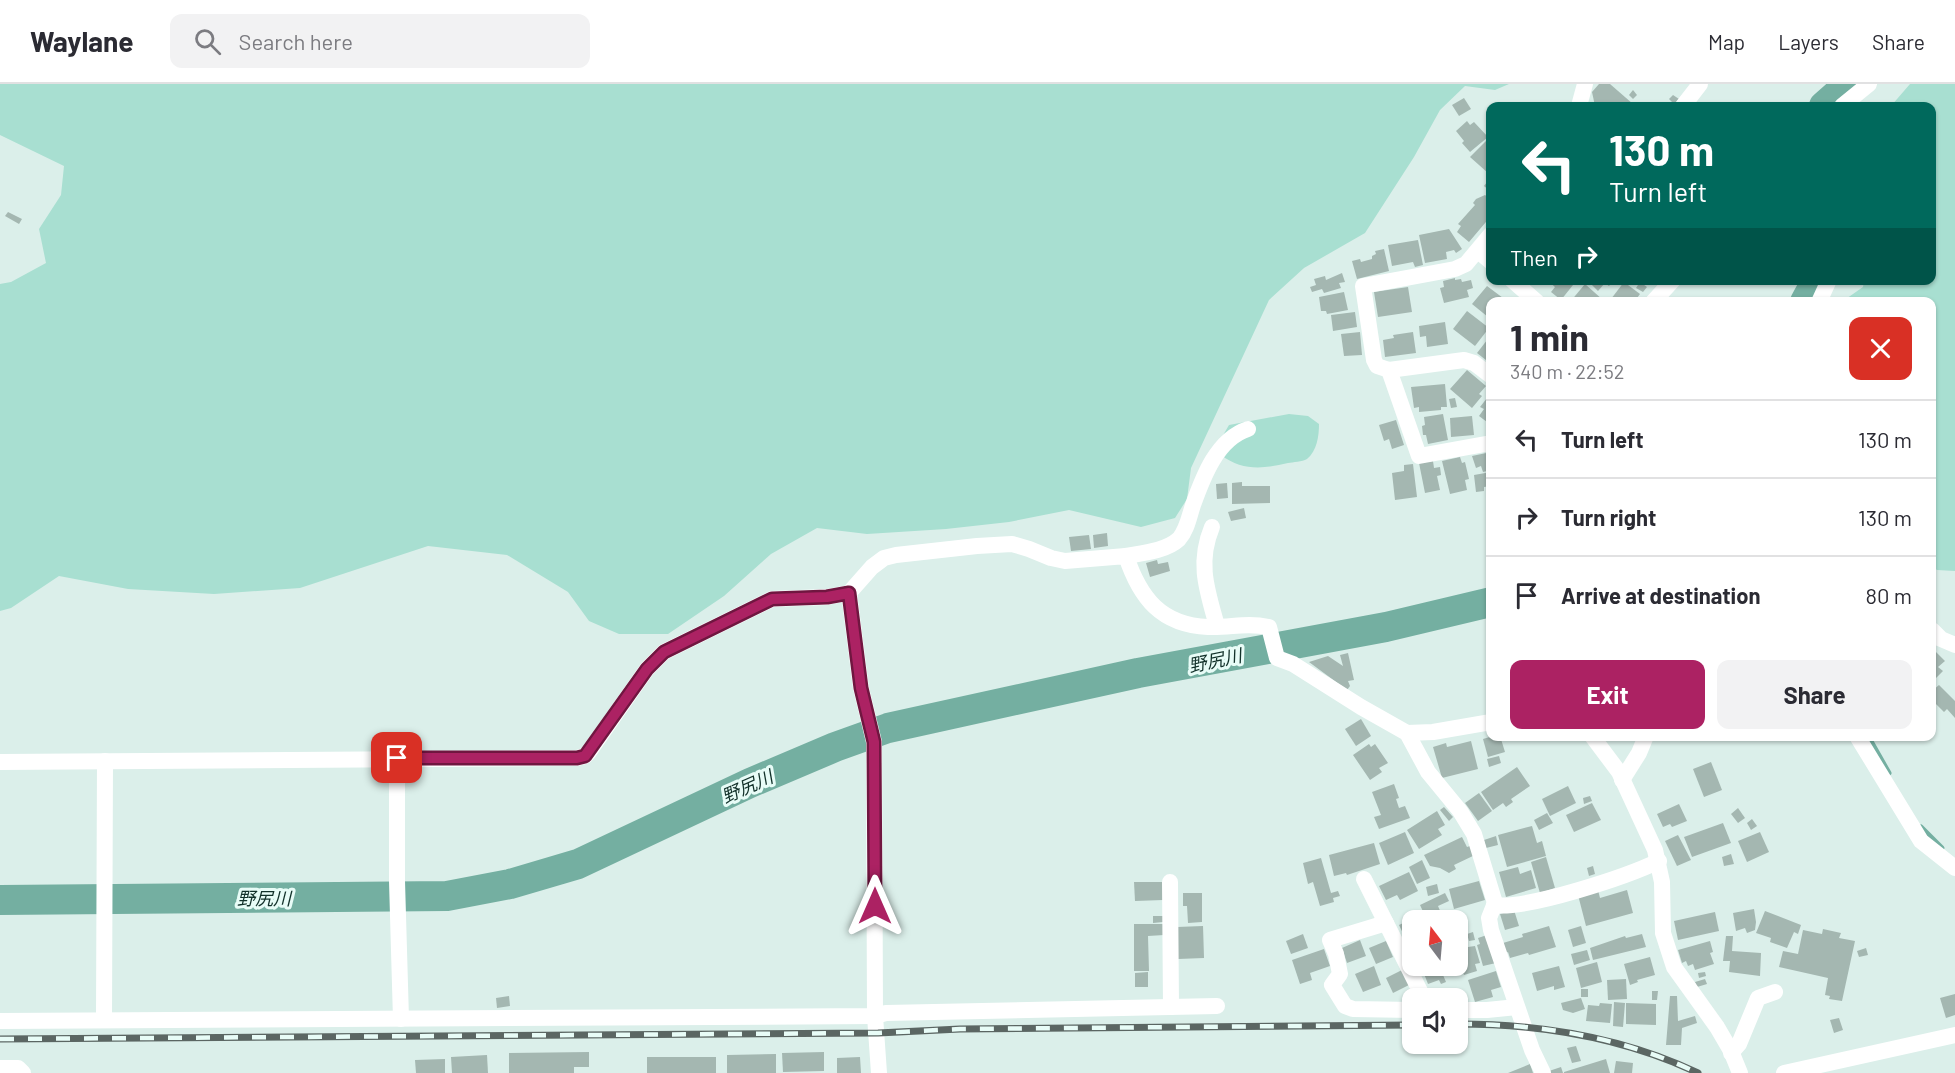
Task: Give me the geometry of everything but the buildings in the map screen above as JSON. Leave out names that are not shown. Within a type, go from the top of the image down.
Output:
[{"type":"street","points":[[1580,102],[1585,84]]},
{"type":"street","points":[[1686,102],[1700,84]]},
{"type":"street","points":[[1847,102],[1869,84]]},
{"type":"street","points":[[1486,241],[1466,264],[1455,269],[1363,286],[1374,360],[1377,366],[1389,370],[1464,360],[1474,363],[1486,372]]},
{"type":"street","points":[[1478,251],[1486,258]]},
{"type":"street","points":[[1517,285],[1531,297]]},
{"type":"street","points":[[1389,370],[1419,456],[1486,444]]},
{"type":"street","points":[[0,762],[577,758],[585,756],[647,669],[664,652],[772,599],[827,597],[849,593],[872,567],[884,558],[977,546],[1012,544],[1065,561],[1126,556],[1163,548],[1180,538],[1186,529],[1195,499],[1226,441],[1248,429]]},
{"type":"street","points":[[1212,526],[1204,548],[1203,566],[1217,626]]},
{"type":"street","points":[[1126,556],[1142,592],[1162,614],[1185,624],[1217,626],[1251,623],[1269,627],[1277,658],[1293,664],[1361,707],[1407,732],[1433,732],[1486,723]]},
{"type":"street","points":[[849,593],[861,688],[874,742],[875,1016],[879,1073]]},
{"type":"street","points":[[1936,634],[1941,639],[1955,645]]},
{"type":"street","points":[[1407,732],[1428,771],[1460,811],[1474,834],[1493,893],[1494,904],[1489,918],[1491,930],[1532,1050],[1543,1073]]},
{"type":"street","points":[[1595,741],[1622,780],[1659,861],[1662,882],[1663,933],[1667,951],[1674,967],[1717,1028],[1740,1073]]},
{"type":"street","points":[[1622,780],[1644,741]]},
{"type":"street","points":[[1860,741],[1921,842],[1955,868]]},
{"type":"street","points":[[397,758],[401,1019]]},
{"type":"street","points":[[104,1020],[105,761]]},
{"type":"street","points":[[1494,904],[1543,898],[1618,878],[1659,861]]},
{"type":"street","points":[[1364,879],[1418,988]]},
{"type":"street","points":[[1170,882],[1172,1007]]},
{"type":"street","points":[[1386,923],[1330,940],[1336,954],[1340,974],[1332,985],[1345,1006],[1353,1009],[1402,1010]]},
{"type":"street","points":[[1731,1053],[1739,1044],[1758,998],[1775,992]]},
{"type":"street","points":[[0,1021],[875,1016],[886,1013],[1217,1006]]},
{"type":"street","points":[[1468,1010],[1517,1007]]},
{"type":"street","points":[[1784,1073],[1955,1035]]},
{"type":"street","points":[[0,1068],[18,1068],[23,1073]]},
{"type":"green space","points":[[0,84],[1509,84],[1495,90],[1465,86],[1440,110],[1414,157],[1365,233],[1304,268],[1269,300],[1191,468],[1187,499],[1175,518],[1141,527],[1069,510],[1009,522],[946,529],[867,534],[817,528],[771,554],[724,596],[668,634],[619,634],[589,621],[568,592],[507,555],[428,546],[300,588],[214,594],[128,589],[59,576],[11,608],[0,611],[0,284],[11,282],[46,263],[39,229],[61,195],[64,166],[0,135]]},
{"type":"green space","points":[[1910,84],[1955,84],[1955,571],[1936,569],[1936,297],[1849,297],[1863,285],[1936,285],[1936,102],[1894,102]]},
{"type":"green space","points":[[1289,414],[1308,416],[1319,424],[1315,448],[1307,459],[1270,467],[1253,467],[1237,464],[1221,455],[1222,437],[1229,425]]},
{"type":"waterway","name":"野尻川","points":[[1829,102],[1849,84]]},
{"type":"waterway","name":"野尻川","points":[[1808,297],[1814,285]]},
{"type":"waterway","name":"野尻川","points":[[0,900],[447,896],[510,884],[578,864],[750,783],[835,747],[888,728],[1138,673],[1386,627],[1486,603]]},
{"type":"waterway","points":[[1871,741],[1889,773]]},
{"type":"waterway","points":[[1921,827],[1942,848]]},
{"type":"railway","points":[[1468,1024],[1520,1027],[1581,1035],[1640,1050],[1698,1073]]},
{"type":"railway","points":[[0,1039],[878,1033],[960,1029],[1402,1025]]},
{"type":"route","points":[[397,758],[577,758],[585,756],[647,669],[664,652],[772,599],[827,597],[849,593],[861,688],[874,742],[875,906]]}]
